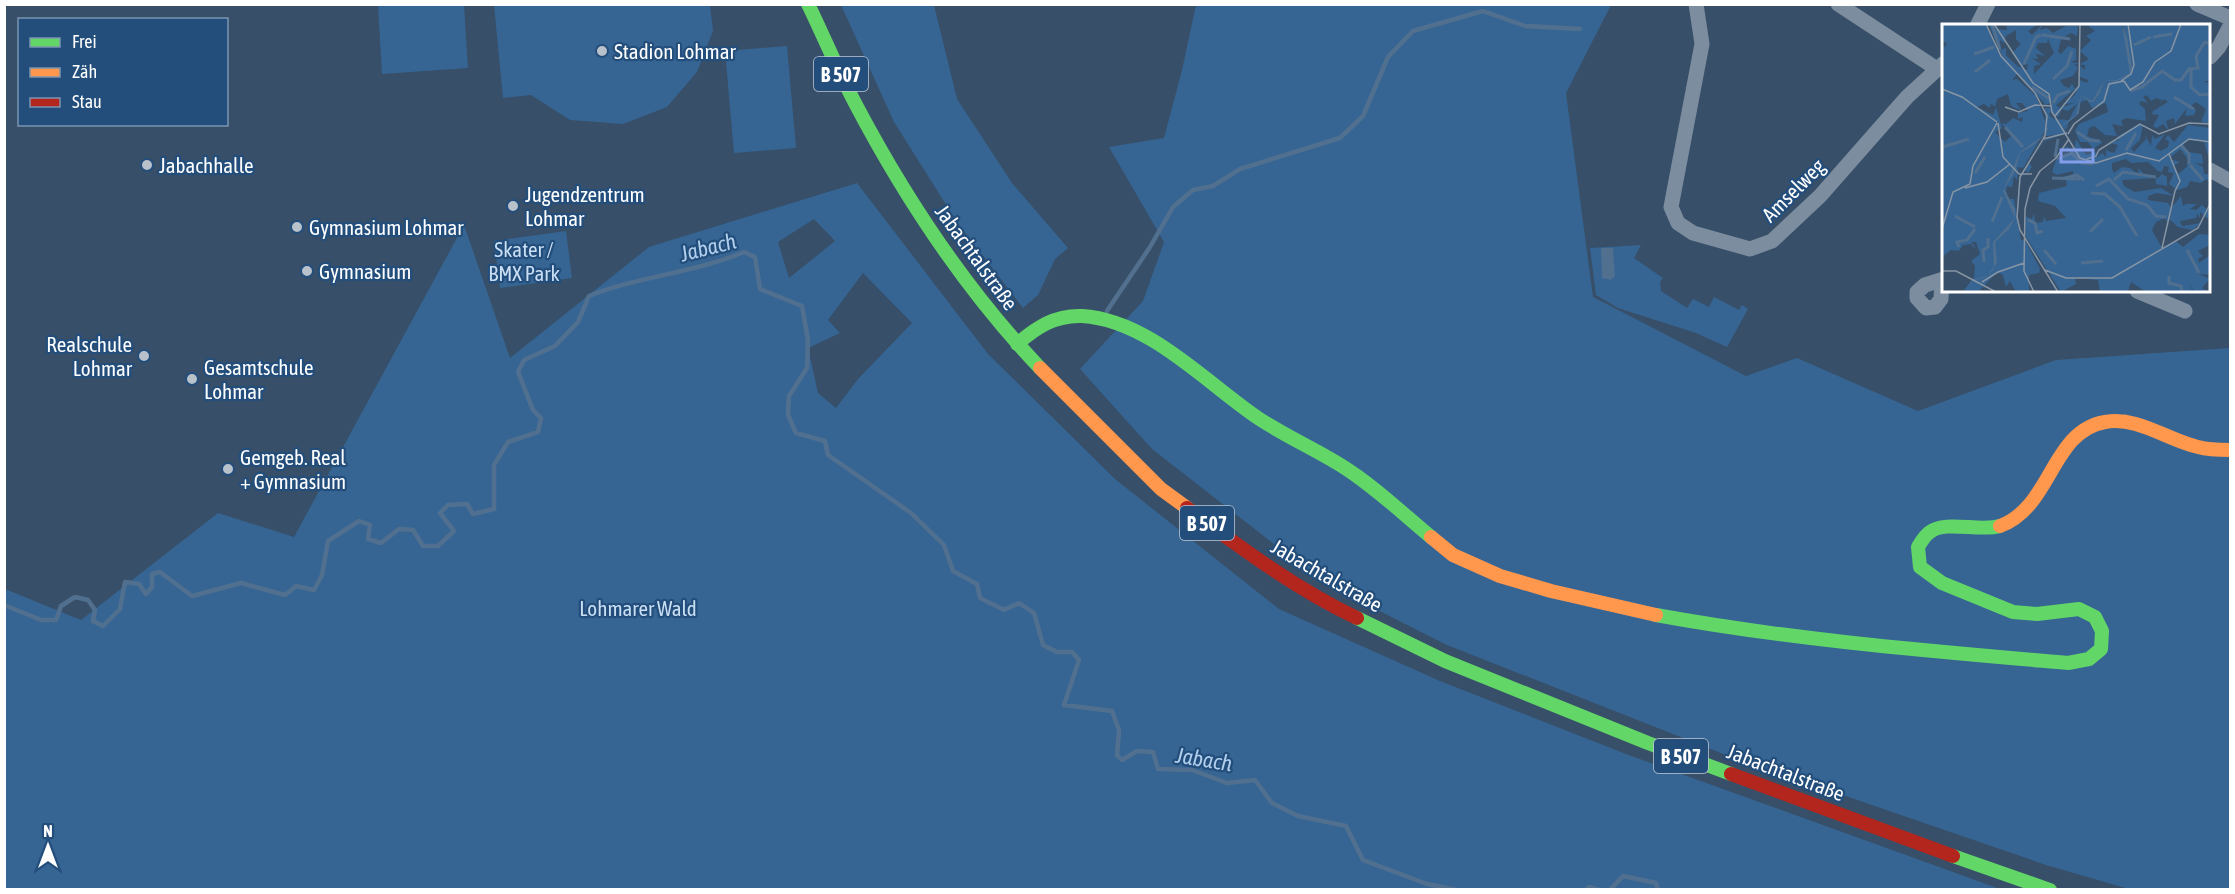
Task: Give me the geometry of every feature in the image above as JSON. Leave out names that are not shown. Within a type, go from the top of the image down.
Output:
[{"type":"street","name":"Jabachtalstraße","points":[[808,4],[870,132],[925,223],[1017,344],[1161,489],[1243,549],[1321,601],[1445,661],[1648,743],[1872,827],[2050,890]]},
{"type":"street","name":"Amselweg","points":[[1696,4],[1702,44],[1671,207],[1678,223],[1693,233],[1719,242],[1750,249],[1772,241],[1820,196],[1907,97],[1940,66]]},
{"type":"street","points":[[1838,4],[1940,66]]},
{"type":"street","points":[[1978,24],[1988,4]]},
{"type":"street","points":[[2197,4],[2230,18]]},
{"type":"street","points":[[2211,56],[2219,47],[2230,26]]},
{"type":"street","points":[[2211,171],[2230,181]]},
{"type":"street","points":[[2139,292],[2185,311]]},
{"type":"street","points":[[1017,344],[1037,327],[1054,319],[1080,316],[1108,322],[1149,338],[1184,361],[1256,417],[1354,473],[1452,554],[1486,571],[1536,587],[1637,612],[1733,630],[2068,663],[2089,659],[2101,649],[2102,632],[2095,617],[2079,609],[2037,614],[2013,612],[1941,583],[1920,567],[1918,547],[1928,533],[1943,526],[1983,530],[2003,525],[2024,512],[2038,494],[2067,444],[2081,431],[2104,421],[2131,422],[2196,448],[2221,452],[2230,450]]},
{"type":"green space","points":[[378,5],[464,5],[468,68],[382,74]]},
{"type":"green space","name":"Stadion Lohmar","points":[[494,5],[710,5],[713,31],[697,72],[667,107],[623,124],[570,120],[531,95],[503,98]]},
{"type":"green space","points":[[841,5],[934,5],[957,99],[1012,183],[1068,248],[1055,259],[1038,295],[1023,308],[957,222],[894,122]]},
{"type":"green space","points":[[1196,5],[1611,5],[1566,93],[1593,297],[1746,376],[1797,358],[1918,411],[2056,360],[2230,348],[2230,889],[2129,889],[2046,865],[1721,753],[1447,645],[1324,583],[1152,449],[1080,369],[1143,301],[1164,242],[1109,147],[1164,138]]},
{"type":"green space","points":[[787,46],[796,148],[734,153],[725,51]]},
{"type":"green space","name":"Lohmarer Wald","points":[[857,183],[988,354],[1115,479],[1279,609],[1440,681],[1626,754],[2000,889],[5,889],[5,589],[81,620],[218,513],[294,537],[464,225],[510,358],[649,247]],"holes":[[[814,219],[835,241],[789,278],[778,242]],[[863,273],[912,323],[858,379],[836,408],[818,393],[808,348],[840,333],[828,320]]]},
{"type":"green space","name":"Skater / BMX Park","points":[[566,231],[572,278],[500,288],[494,241]]},
{"type":"green space","points":[[1641,245],[1634,258],[1663,278],[1660,282],[1661,291],[1687,308],[1693,299],[1709,307],[1714,297],[1739,310],[1742,305],[1748,309],[1727,347],[1696,333],[1618,308],[1596,295],[1590,248]]},
{"type":"shaded area","points":[[1601,248],[1613,248],[1615,276],[1611,280],[1602,278]]},
{"type":"waterway","points":[[1107,311],[1150,247],[1173,207],[1193,190],[1213,186],[1240,169],[1340,138],[1363,116],[1388,57],[1413,31],[1483,11],[1525,26],[1580,29]]},
{"type":"waterway","name":"Jabach","points":[[4,605],[41,620],[56,620],[61,606],[75,597],[88,600],[95,610],[93,621],[103,626],[120,609],[125,582],[139,584],[146,594],[152,587],[152,574],[160,572],[192,596],[241,583],[285,595],[296,586],[314,590],[322,575],[328,541],[359,521],[370,525],[368,539],[381,543],[399,529],[413,530],[423,546],[438,546],[454,531],[440,513],[448,505],[467,504],[473,514],[494,509],[494,465],[508,442],[538,432],[541,418],[533,410],[518,372],[524,360],[555,346],[578,322],[589,296],[608,289],[706,265],[744,252],[755,257],[760,289],[802,306],[808,340],[807,368],[789,396],[788,415],[796,433],[825,441],[828,455],[911,513],[944,545],[953,571],[977,584],[980,598],[1004,610],[1019,603],[1034,613],[1043,645],[1057,652],[1072,652],[1079,660],[1064,705],[1112,711],[1119,730],[1117,755],[1122,760],[1137,751],[1153,752],[1158,769],[1192,770],[1227,783],[1255,780],[1272,803],[1298,816],[1346,826],[1363,860],[1427,884],[1457,890]]},
{"type":"waterway","name":"Jabach","points":[[1610,890],[1623,876],[1656,883],[1658,890]]},
{"type":"waterway","name":"Jabach","points":[[1586,890],[1589,887],[1600,890]]},
{"type":"traffic: fast","points":[[808,4],[855,103],[916,208],[962,275],[1040,368]]},
{"type":"traffic: fast","points":[[1017,344],[1047,323],[1072,316],[1107,320],[1130,329],[1176,355],[1258,418],[1354,474],[1431,537]]},
{"type":"traffic: fast","points":[[1656,615],[1810,638],[1913,649],[2068,663],[2089,659],[2101,649],[2102,631],[2095,617],[2079,609],[2037,614],[2013,612],[1942,583],[1920,567],[1918,547],[1930,532],[1953,526],[1983,528],[2000,526]]},
{"type":"traffic: fast","points":[[1357,618],[1445,661],[1731,774]]},
{"type":"traffic: fast","points":[[1953,856],[2050,890]]},
{"type":"traffic: slow","points":[[1040,368],[1161,489],[1187,508]]},
{"type":"traffic: slow","points":[[2000,526],[2017,516],[2031,503],[2073,439],[2087,428],[2105,422],[2129,422],[2186,444],[2230,450]]},
{"type":"traffic: slow","points":[[1431,537],[1453,555],[1500,576],[1551,591],[1656,615]]},
{"type":"traffic: jam","points":[[1187,508],[1291,581],[1357,618]]},
{"type":"traffic: jam","points":[[1731,774],[1953,856]]},
{"type":"place","name":"Stadion Lohmar","points":[[602,51]]},
{"type":"place","name":"Jabachhalle","points":[[147,165]]},
{"type":"place","name":"Jugendzentrum Lohmar","points":[[513,206]]},
{"type":"place","name":"Gymnasium Lohmar","points":[[297,227]]},
{"type":"place","name":"Gymnasium","points":[[307,271]]},
{"type":"place","name":"Realschule Lohmar","points":[[144,356]]},
{"type":"place","name":"Gesamtschule Lohmar","points":[[192,379]]},
{"type":"place","name":"Gemgeb. Real + Gymnasium","points":[[228,469]]}]
